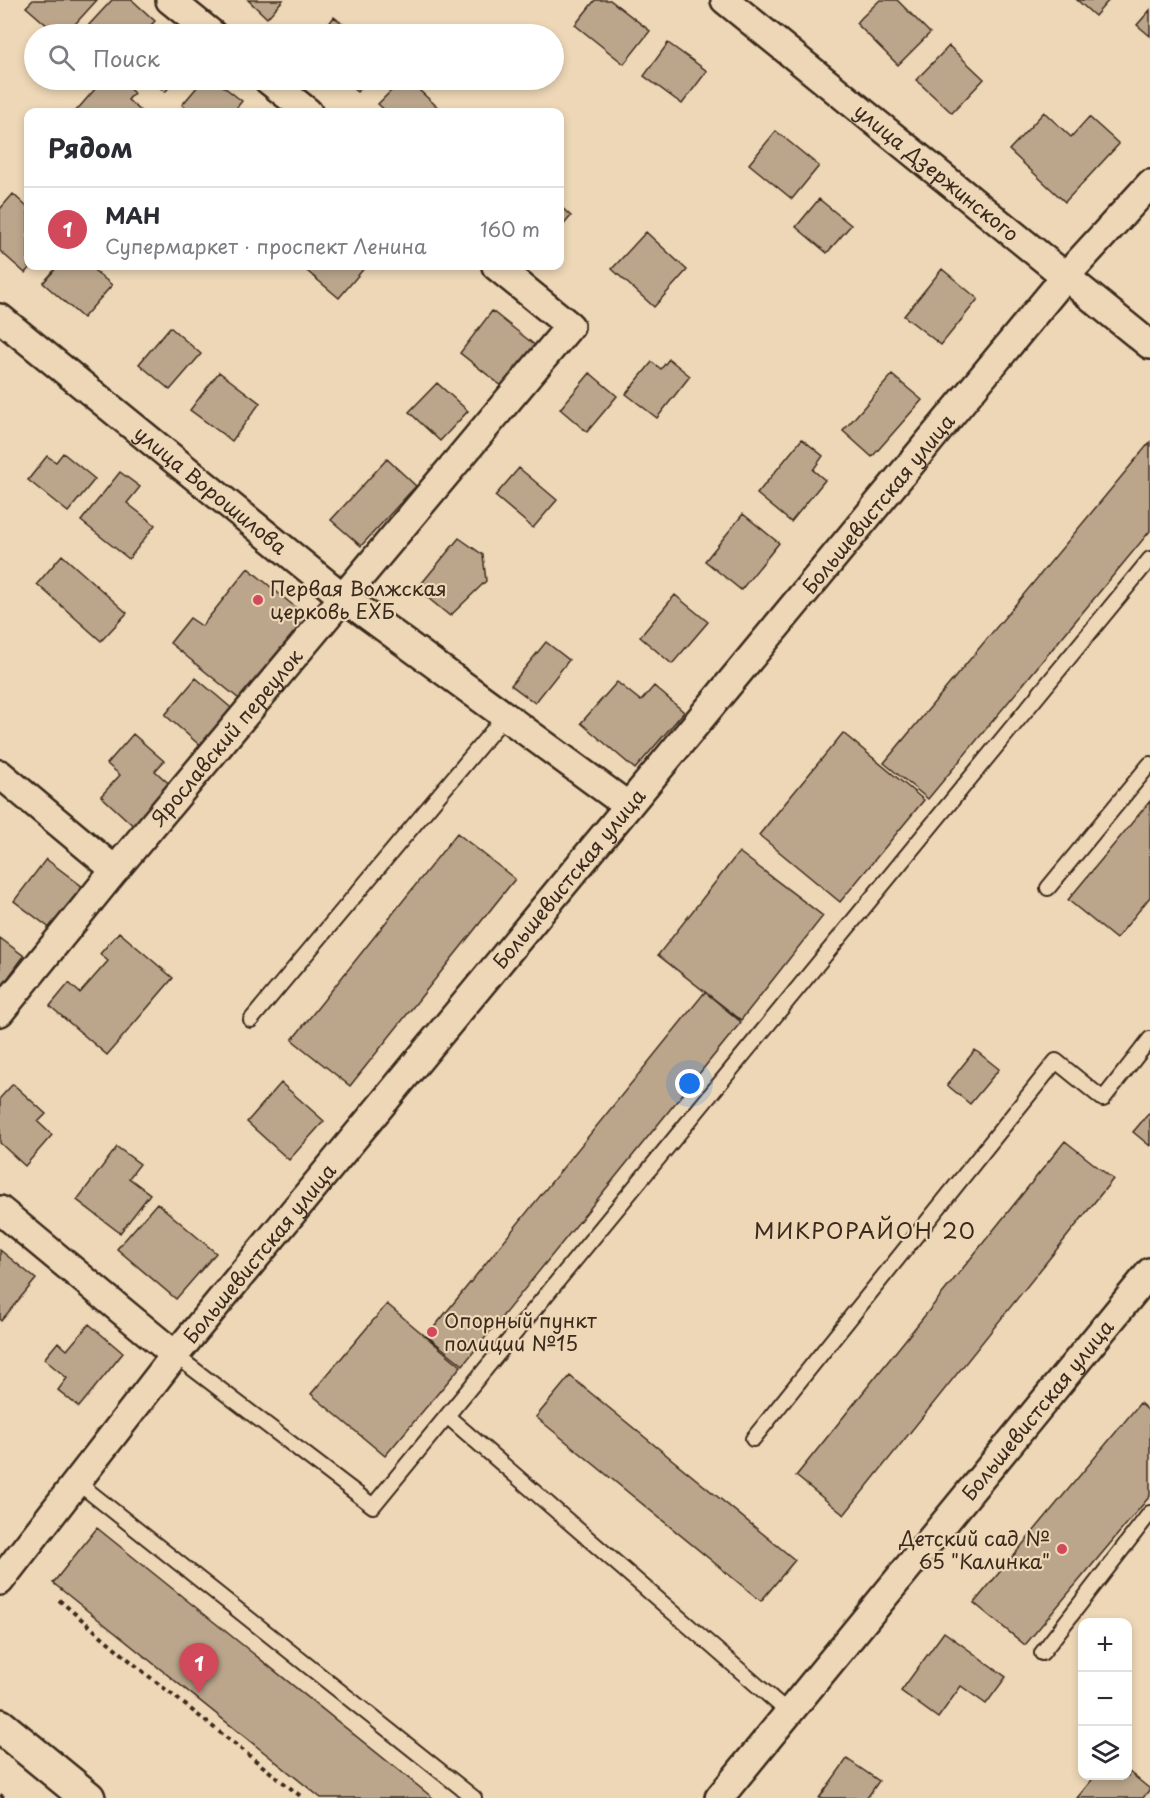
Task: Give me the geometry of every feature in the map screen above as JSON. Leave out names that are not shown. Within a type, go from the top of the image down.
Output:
[{"type":"main road","points":[[0,1726],[88,1798]]},
{"type":"street","points":[[170,0],[200,24]]},
{"type":"street","name":"улица Дзержинского","points":[[725,0],[1150,345]]},
{"type":"street","points":[[280,90],[303,108]]},
{"type":"street","name":"Большевистская улица","points":[[0,1581],[175,1355],[1065,277],[1150,184]]},
{"type":"street","name":"Ярославский переулок","points":[[0,1012],[115,870],[570,326],[501,270]]},
{"type":"street","name":"улица Ворошилова","points":[[0,318],[344,598],[628,806]]},
{"type":"street","points":[[0,774],[115,870]]},
{"type":"street","points":[[0,1210],[175,1355]]},
{"type":"street","name":"Большевистская улица","points":[[727,1795],[789,1713],[1150,1272]]},
{"type":"lane","points":[[175,1355],[373,1506],[1150,559]]},
{"type":"lane","points":[[251,1020],[505,716]]},
{"type":"lane","points":[[1048,888],[1150,764]]},
{"type":"lane","points":[[753,1439],[1056,1061],[1103,1099],[1150,1039]]},
{"type":"lane","points":[[447,1416],[789,1713]]},
{"type":"lane","points":[[77,1482],[474,1798]]},
{"type":"lane","points":[[1042,1653],[1150,1513]]},
{"type":"path","points":[[59,1600],[141,1670],[303,1798]]},
{"type":"path","points":[[0,1795],[5,1798]]},
{"type":"building","points":[[33,0],[97,0],[75,24],[46,24],[26,7]]},
{"type":"building","points":[[112,0],[132,0],[155,21],[152,24],[90,24]]},
{"type":"building","points":[[248,0],[283,0],[267,18]]},
{"type":"building","points":[[595,0],[610,0],[650,31],[624,64],[575,25]]},
{"type":"building","points":[[880,0],[897,0],[930,33],[898,65],[856,23]]},
{"type":"building","points":[[1077,0],[1109,0],[1095,16]]},
{"type":"building","points":[[1150,10],[1150,36],[1137,25]]},
{"type":"building","points":[[334,17],[343,24],[329,24]]},
{"type":"building","points":[[668,43],[707,71],[682,104],[644,76]]},
{"type":"building","points":[[949,46],[984,79],[952,113],[916,80]]},
{"type":"building","points":[[94,90],[131,90],[134,93],[128,100],[137,108],[78,108]]},
{"type":"building","points":[[195,90],[228,90],[242,101],[236,108],[186,108],[182,105]]},
{"type":"building","points":[[392,90],[419,90],[439,108],[382,108],[378,104]]},
{"type":"building","points":[[1044,112],[1071,137],[1089,117],[1119,144],[1065,202],[1009,150]]},
{"type":"building","points":[[776,131],[819,166],[792,199],[749,164]]},
{"type":"building","points":[[13,194],[24,204],[24,270],[28,270],[25,273],[0,251],[0,209]]},
{"type":"building","points":[[819,199],[851,225],[827,253],[796,227]]},
{"type":"building","points":[[564,210],[571,216],[564,224]]},
{"type":"building","points":[[646,232],[687,270],[654,307],[612,269]]},
{"type":"building","points":[[942,269],[978,299],[941,345],[904,316]]},
{"type":"building","points":[[54,270],[94,270],[112,285],[83,318],[43,283]]},
{"type":"building","points":[[306,270],[363,270],[339,298]]},
{"type":"building","points":[[492,311],[536,346],[503,387],[460,353]]},
{"type":"building","points":[[170,327],[201,354],[170,390],[139,364]]},
{"type":"building","points":[[669,359],[690,376],[657,418],[626,394],[652,362],[661,369]]},
{"type":"building","points":[[219,372],[260,403],[232,441],[190,410]]},
{"type":"building","points":[[590,373],[617,396],[587,432],[560,409]]},
{"type":"building","points":[[892,375],[922,400],[872,457],[843,431]]},
{"type":"building","points":[[437,383],[468,411],[440,441],[409,412]]},
{"type":"building","points":[[802,439],[823,456],[813,470],[825,480],[791,522],[757,494]]},
{"type":"building","points":[[1150,442],[1150,531],[928,799],[884,763]]},
{"type":"building","points":[[63,453],[95,479],[68,512],[28,480],[47,456],[56,462]]},
{"type":"building","points":[[387,459],[416,486],[361,546],[331,520]]},
{"type":"building","points":[[519,468],[557,500],[533,528],[495,496]]},
{"type":"building","points":[[120,472],[140,487],[127,503],[155,525],[129,559],[81,521]]},
{"type":"building","points":[[743,514],[779,543],[741,590],[705,561]]},
{"type":"building","points":[[459,538],[483,555],[486,581],[450,616],[417,589]]},
{"type":"building","points":[[62,555],[127,613],[101,641],[37,584]]},
{"type":"building","points":[[248,568],[318,626],[249,707],[170,643],[190,618],[202,626]]},
{"type":"building","points":[[675,595],[708,622],[672,664],[640,637]]},
{"type":"building","points":[[546,642],[569,660],[535,703],[511,685]]},
{"type":"building","points":[[196,678],[236,712],[204,749],[165,715]]},
{"type":"building","points":[[617,682],[641,701],[654,686],[684,712],[635,769],[581,723]]},
{"type":"building","points":[[843,733],[924,800],[840,902],[759,835]]},
{"type":"building","points":[[133,734],[164,761],[155,771],[175,789],[138,830],[101,796],[120,775],[107,764]]},
{"type":"building","points":[[1150,801],[1150,897],[1116,939],[1068,900]]},
{"type":"building","points":[[457,833],[515,879],[350,1086],[292,1040]]},
{"type":"building","points":[[739,852],[823,916],[741,1020],[658,955]]},
{"type":"building","points":[[46,859],[83,887],[51,929],[14,901]]},
{"type":"building","points":[[119,932],[173,978],[107,1055],[50,1006],[69,983],[80,993],[108,961],[100,954]]},
{"type":"building","points":[[0,938],[24,956],[0,989]]},
{"type":"building","points":[[705,992],[741,1022],[463,1365],[427,1336]]},
{"type":"building","points":[[975,1050],[999,1069],[970,1104],[947,1085]]},
{"type":"building","points":[[281,1083],[324,1121],[289,1160],[247,1122]]},
{"type":"building","points":[[13,1084],[46,1114],[38,1122],[52,1135],[25,1166],[0,1143],[0,1098]]},
{"type":"building","points":[[1150,1112],[1150,1146],[1133,1132]]},
{"type":"building","points":[[1065,1141],[1113,1179],[844,1515],[796,1476]]},
{"type":"building","points":[[117,1147],[140,1164],[129,1178],[150,1194],[120,1233],[77,1200]]},
{"type":"building","points":[[157,1203],[216,1253],[176,1299],[117,1249]]},
{"type":"building","points":[[0,1250],[36,1279],[1,1321],[0,1320]]},
{"type":"building","points":[[387,1304],[461,1366],[385,1456],[311,1394]]},
{"type":"building","points":[[89,1324],[123,1353],[79,1407],[58,1390],[67,1378],[44,1359],[58,1342],[67,1350]]},
{"type":"building","points":[[570,1376],[795,1560],[761,1601],[536,1417]]},
{"type":"building","name":"Детский сад № 65 \"Калинка\"","points":[[1140,1403],[1150,1412],[1150,1496],[1025,1645],[974,1603]]},
{"type":"building","points":[[97,1528],[433,1798],[321,1798],[53,1583]]},
{"type":"building","points":[[944,1632],[1006,1677],[986,1704],[961,1686],[938,1718],[901,1691]]},
{"type":"building","points":[[847,1759],[879,1781],[867,1798],[819,1798]]},
{"type":"building","points":[[1132,1774],[1150,1789],[1143,1798],[1077,1798],[1092,1780],[1132,1780]]},
{"type":"place","name":"Первая Волжская церковь ЕХБ","points":[[258,600]]},
{"type":"place","name":"Опорный пункт полиции №15","points":[[432,1332]]},
{"type":"place","name":"Детский сад № 65 \"Калинка\"","points":[[1062,1549]]},
{"type":"place","name":"МАН","points":[[199,1693]]},
{"type":"district","name":"МИКРОРАЙОН 20","points":[[865,1229]]}]
